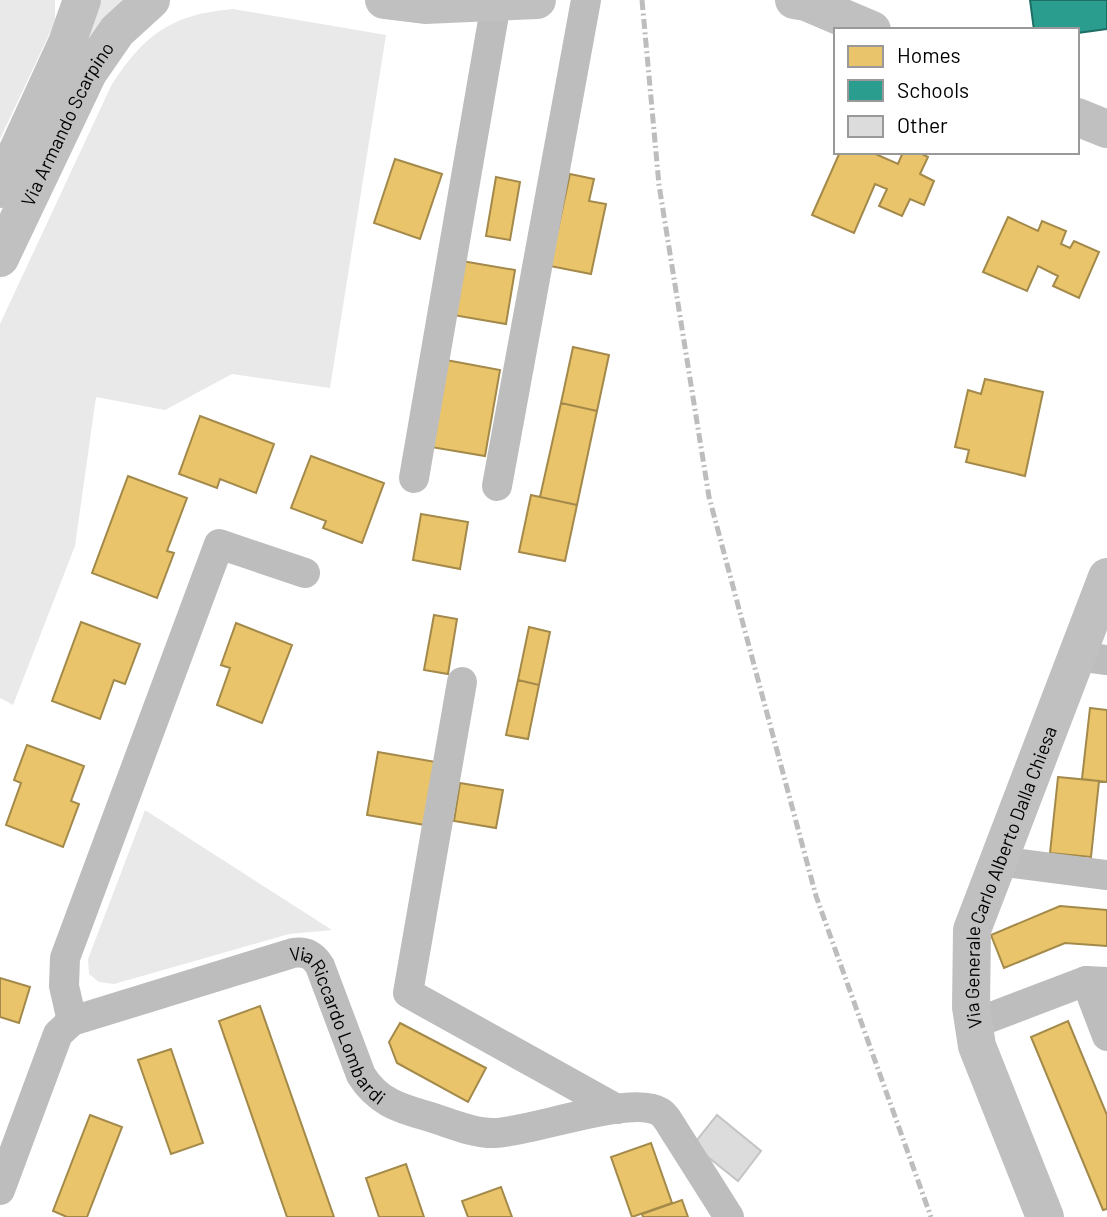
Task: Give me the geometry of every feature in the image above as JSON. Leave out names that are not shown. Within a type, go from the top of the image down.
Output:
[{"type":"street","name":"Via Armando Scarpino","points":[[0,189],[67,43],[82,0]]},
{"type":"street","name":"Via Armando Scarpino","points":[[0,258],[88,73],[117,31],[151,0]]},
{"type":"street","points":[[384,0],[421,3],[537,0]]},
{"type":"street","points":[[497,486],[586,0]]},
{"type":"street","points":[[794,0],[806,2],[867,28]]},
{"type":"street","points":[[414,478],[496,3]]},
{"type":"street","points":[[1079,118],[1107,130]]},
{"type":"street","points":[[0,1190],[58,1034],[72,1021],[64,986],[65,958],[219,544],[305,573]]},
{"type":"street","name":"Via Generale Carlo Alberto Dalla Chiesa","points":[[1045,1217],[977,1046],[971,1007],[972,930],[998,861],[1092,658],[1107,577]]},
{"type":"street","points":[[462,682],[408,993],[617,1109]]},
{"type":"street","points":[[998,861],[1107,875]]},
{"type":"street","name":"Via Riccardo Lombardi","points":[[72,1021],[293,953],[310,954],[320,967],[360,1075],[369,1088],[388,1104],[492,1133],[617,1109],[648,1108],[659,1111],[667,1119],[729,1217]]},
{"type":"street","points":[[973,1024],[1097,982],[1107,1036]]},
{"type":"shaded area","points":[[0,0],[55,0],[55,22],[0,139]]},
{"type":"shaded area","points":[[94,0],[136,0],[78,61]]},
{"type":"shaded area","points":[[233,9],[386,35],[330,388],[232,374],[165,410],[96,397],[75,546],[13,705],[0,698],[0,324],[111,86],[123,68],[135,53],[161,30],[193,16]]},
{"type":"shaded area","points":[[145,810],[332,930],[289,934],[114,984],[99,982],[89,974],[88,959]]},
{"type":"building: Homes","points":[[839,154],[876,154],[898,164],[902,154],[922,154],[928,157],[920,174],[934,181],[924,205],[910,199],[902,216],[879,206],[887,189],[875,184],[854,233],[812,215]]},
{"type":"building: Homes","points":[[395,159],[442,174],[420,239],[374,223]]},
{"type":"building: Homes","points":[[570,174],[594,179],[589,201],[606,204],[591,274],[550,266]]},
{"type":"building: Homes","points":[[496,177],[520,182],[510,240],[486,236]]},
{"type":"building: Homes","points":[[1008,217],[1038,231],[1042,221],[1066,231],[1061,244],[1070,248],[1074,241],[1099,252],[1079,298],[1053,286],[1058,276],[1038,266],[1027,291],[983,272]]},
{"type":"building: Homes","points":[[462,261],[515,270],[506,324],[453,315]]},
{"type":"building: Homes","points":[[573,347],[609,355],[597,411],[561,403]]},
{"type":"building: Homes","points":[[446,360],[500,370],[485,456],[431,447]]},
{"type":"building: Homes","points":[[985,379],[1043,392],[1025,476],[966,462],[969,450],[955,447],[968,390],[981,394]]},
{"type":"building: Homes","points":[[561,403],[597,411],[577,505],[540,497]]},
{"type":"building: Homes","points":[[200,416],[274,444],[256,493],[220,479],[217,488],[179,474]]},
{"type":"building: Homes","points":[[311,456],[384,483],[362,543],[323,528],[326,521],[291,508]]},
{"type":"building: Homes","points":[[128,476],[187,498],[167,551],[174,553],[157,598],[92,573]]},
{"type":"building: Homes","points":[[531,495],[577,505],[565,561],[519,552]]},
{"type":"building: Homes","points":[[421,514],[468,522],[460,569],[413,560]]},
{"type":"building: Homes","points":[[434,615],[457,619],[448,674],[424,670]]},
{"type":"building: Homes","points":[[81,622],[140,644],[125,684],[114,680],[100,719],[52,701]]},
{"type":"building: Homes","points":[[236,623],[292,645],[262,723],[217,705],[230,668],[221,665]]},
{"type":"building: Homes","points":[[529,627],[550,632],[539,685],[518,680]]},
{"type":"building: Homes","points":[[518,680],[539,685],[528,739],[506,735]]},
{"type":"building: Homes","points":[[1090,708],[1107,710],[1107,782],[1082,779]]},
{"type":"building: Homes","points":[[27,745],[84,766],[71,801],[79,804],[63,847],[6,825],[21,783],[14,780]]},
{"type":"building: Homes","points":[[378,752],[436,762],[425,825],[367,815]]},
{"type":"building: Homes","points":[[1058,777],[1099,781],[1091,857],[1050,853]]},
{"type":"building: Homes","points":[[460,783],[503,790],[496,828],[454,821]]},
{"type":"building: Homes","points":[[1060,906],[1107,910],[1107,946],[1065,943],[1004,968],[991,935]]},
{"type":"building: Homes","points":[[0,978],[30,987],[19,1023],[0,1017]]},
{"type":"building: Homes","points":[[260,1006],[334,1217],[287,1217],[219,1021]]},
{"type":"building: Homes","points":[[1068,1021],[1107,1115],[1107,1209],[1103,1210],[1031,1037]]},
{"type":"building: Homes","points":[[400,1023],[486,1068],[468,1102],[397,1063],[389,1042]]},
{"type":"building: Homes","points":[[171,1049],[203,1143],[171,1154],[138,1060]]},
{"type":"building: Homes","points":[[90,1115],[122,1127],[87,1217],[67,1217],[53,1211]]},
{"type":"building: Homes","points":[[651,1143],[672,1203],[632,1217],[611,1157]]},
{"type":"building: Homes","points":[[406,1164],[424,1217],[379,1217],[366,1178]]},
{"type":"building: Homes","points":[[501,1187],[512,1217],[468,1217],[462,1201]]},
{"type":"building: Homes","points":[[682,1200],[688,1217],[643,1217],[642,1214]]},
{"type":"building: Schools","points":[[1030,0],[1107,0],[1107,29],[1079,33],[1079,28],[1034,28]]},
{"type":"building: Other","points":[[717,1115],[761,1151],[738,1181],[693,1145]]},
{"type":"railway","points":[[642,0],[659,185],[709,497],[816,896],[931,1217]]}]
